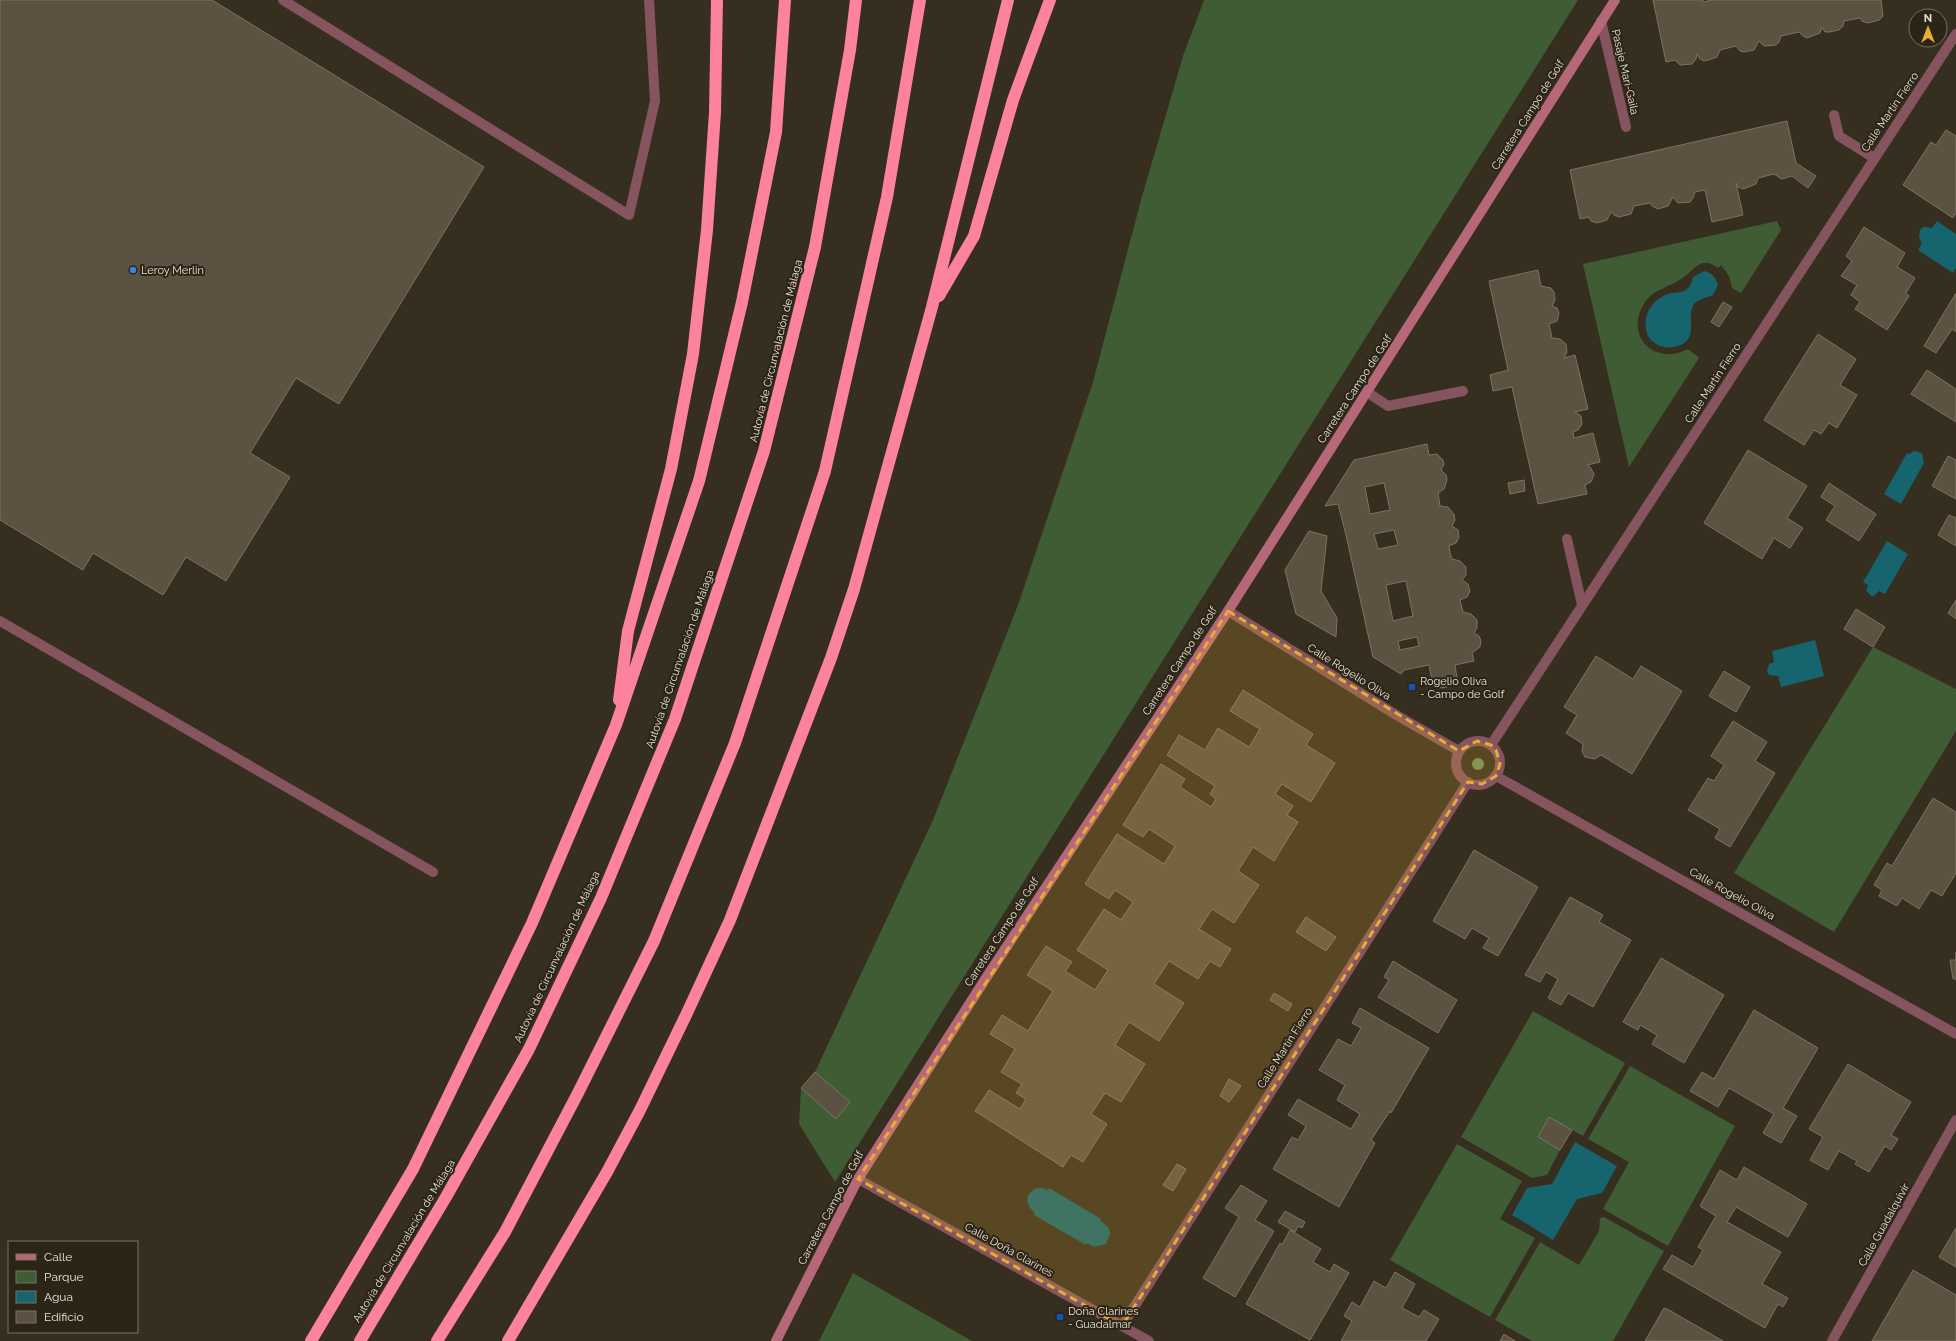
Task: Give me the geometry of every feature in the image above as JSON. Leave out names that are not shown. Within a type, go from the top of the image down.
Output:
[{"type":"highway","points":[[616,724],[628,631],[671,469],[693,354],[707,230],[715,112],[717,0]]},
{"type":"highway","points":[[311,1341],[413,1169],[532,923],[616,724],[699,481],[742,302],[776,132],[785,0]]},
{"type":"highway","name":"Autovía de Circunvalación de Málaga","points":[[360,1341],[446,1197],[529,1049],[601,898],[675,719],[764,451],[815,247],[850,50],[856,0]]},
{"type":"highway","points":[[437,1341],[505,1232],[585,1080],[654,941],[735,743],[824,471],[887,197],[920,0]]},
{"type":"highway","points":[[508,1341],[607,1172],[640,1110],[730,920],[826,672],[850,603],[932,307],[1008,0]]},
{"type":"highway","points":[[932,307],[974,236],[1013,100],[1050,0]]},
{"type":"street","points":[[283,0],[629,215],[655,101],[649,0]]},
{"type":"street","name":"Carretera Campo de Golf","points":[[776,1341],[858,1179],[984,981],[1228,611],[1615,0]]},
{"type":"street","name":"Pasaje Mari-Gaila","points":[[1601,21],[1626,127]]},
{"type":"street","name":"Calle Martín Fierro","points":[[1491,745],[1956,34]]},
{"type":"street","points":[[1834,115],[1838,136],[1874,158]]},
{"type":"street","points":[[1367,392],[1388,406],[1463,391]]},
{"type":"street","points":[[1567,539],[1582,605]]},
{"type":"street","name":"Calle Rogelio Oliva","points":[[1228,611],[1398,716],[1459,751]]},
{"type":"street","points":[[0,621],[433,872]]},
{"type":"street","points":[[1477,741],[1491,745],[1499,757],[1500,764],[1496,776],[1489,782],[1482,784],[1468,782],[1462,778],[1456,765],[1459,751],[1464,746],[1477,741]]},
{"type":"street","name":"Calle Rogelio Oliva","points":[[1496,776],[1956,1034]]},
{"type":"street","name":"Calle Martín Fierro","points":[[1122,1326],[1468,782]]},
{"type":"street","name":"Calle Guadalquivir","points":[[1832,1341],[1956,1120]]},
{"type":"street","name":"Calle Doña Clarines","points":[[858,1179],[1149,1341]]},
{"type":"highlighted area","points":[[1228,611],[1459,751],[1477,741],[1491,745],[1496,750],[1500,764],[1496,776],[1482,784],[1468,782],[1122,1326],[858,1179]]},
{"type":"green space","points":[[1204,0],[1578,0],[835,1182],[799,1124],[801,1088],[836,1118],[850,1102],[815,1072],[933,820],[1018,605],[1093,382],[1141,200],[1183,56]]},
{"type":"green space","points":[[1777,221],[1781,230],[1741,293],[1732,288],[1729,276],[1721,265],[1718,268],[1708,263],[1704,263],[1696,266],[1680,280],[1649,297],[1645,302],[1639,314],[1638,326],[1640,336],[1646,345],[1654,351],[1664,354],[1675,354],[1688,349],[1699,358],[1629,467],[1583,264]]},
{"type":"green space","points":[[1873,647],[1956,689],[1956,731],[1834,932],[1734,873]]},
{"type":"green space","points":[[1533,1011],[1625,1063],[1583,1136],[1549,1118],[1538,1137],[1560,1150],[1547,1175],[1532,1178],[1461,1137]]},
{"type":"green space","points":[[1630,1066],[1735,1126],[1668,1246],[1603,1209],[1629,1162],[1588,1139]]},
{"type":"green space","points":[[1457,1144],[1522,1181],[1500,1219],[1535,1238],[1490,1317],[1390,1260]]},
{"type":"green space","points":[[1604,1217],[1664,1251],[1613,1341],[1532,1341],[1495,1320],[1540,1242],[1579,1265],[1599,1231],[1600,1218]]},
{"type":"green space","points":[[853,1273],[972,1341],[819,1341]]},
{"type":"water","points":[[1937,221],[1956,234],[1956,268],[1953,273],[1918,250],[1922,243],[1919,238],[1920,230],[1923,227],[1932,228]]},
{"type":"water","points":[[1704,271],[1713,275],[1718,285],[1713,295],[1694,304],[1688,340],[1683,344],[1674,347],[1665,347],[1656,344],[1649,338],[1646,329],[1646,317],[1651,306],[1665,295],[1686,290],[1691,284],[1693,277]]},
{"type":"water","points":[[1914,451],[1922,453],[1924,463],[1901,504],[1884,494],[1907,453],[1909,454]]},
{"type":"water","points":[[1887,541],[1908,554],[1885,594],[1879,591],[1874,596],[1871,596],[1866,590],[1868,585],[1863,582]]},
{"type":"water","points":[[1815,640],[1824,676],[1781,687],[1778,676],[1769,675],[1767,671],[1769,664],[1774,662],[1772,651]]},
{"type":"water","points":[[1575,1142],[1617,1166],[1602,1193],[1577,1199],[1553,1240],[1512,1215],[1527,1188],[1552,1184]]},
{"type":"water","points":[[1037,1188],[1048,1190],[1049,1188],[1101,1219],[1100,1220],[1109,1228],[1110,1234],[1106,1244],[1094,1247],[1087,1243],[1086,1245],[1034,1215],[1035,1213],[1029,1207],[1027,1200],[1030,1193]]},
{"type":"building","points":[[0,0],[212,0],[484,167],[339,404],[296,378],[250,453],[290,477],[226,581],[186,557],[163,595],[93,553],[83,570],[0,520]]},
{"type":"building","points":[[1653,0],[1703,0],[1703,2],[1712,0],[1881,0],[1883,16],[1879,20],[1868,23],[1862,21],[1860,18],[1844,21],[1843,26],[1839,30],[1829,32],[1825,32],[1822,27],[1820,33],[1807,38],[1799,32],[1781,36],[1776,45],[1764,46],[1759,41],[1754,50],[1744,52],[1740,51],[1736,46],[1720,50],[1717,57],[1705,61],[1700,59],[1697,54],[1696,59],[1692,64],[1680,65],[1675,60],[1666,62]]},
{"type":"building","points":[[1787,121],[1796,163],[1816,176],[1808,188],[1792,176],[1782,179],[1774,174],[1758,178],[1756,184],[1743,189],[1738,187],[1736,183],[1743,215],[1712,222],[1705,190],[1695,192],[1690,202],[1678,203],[1673,197],[1668,206],[1658,209],[1650,203],[1634,206],[1631,214],[1619,217],[1611,212],[1607,220],[1597,223],[1591,221],[1589,217],[1580,219],[1570,170]]},
{"type":"building","points":[[1946,130],[1956,136],[1956,213],[1953,218],[1903,185],[1931,142],[1936,145]]},
{"type":"building","points":[[1864,227],[1905,253],[1897,267],[1915,278],[1906,293],[1909,296],[1887,330],[1855,309],[1860,302],[1851,295],[1857,285],[1841,276],[1852,261],[1846,256]]},
{"type":"building","points":[[1538,270],[1541,286],[1551,288],[1554,292],[1555,300],[1552,306],[1557,308],[1559,313],[1557,321],[1549,324],[1552,338],[1560,339],[1566,344],[1567,352],[1564,358],[1575,355],[1588,409],[1575,412],[1581,416],[1582,424],[1578,430],[1573,432],[1574,438],[1593,433],[1600,462],[1587,465],[1594,474],[1591,482],[1585,485],[1587,494],[1538,504],[1512,387],[1493,391],[1490,375],[1508,370],[1489,281]]},
{"type":"building","points":[[1956,293],[1956,332],[1952,329],[1936,353],[1924,346]]},
{"type":"building","points":[[1723,302],[1732,307],[1719,327],[1711,322]]},
{"type":"building","points":[[1818,334],[1856,359],[1840,385],[1857,395],[1837,428],[1829,423],[1821,434],[1814,430],[1804,445],[1764,420]]},
{"type":"building","points":[[1927,370],[1956,389],[1956,422],[1911,394]]},
{"type":"building","points":[[1427,444],[1429,455],[1437,454],[1443,460],[1444,464],[1441,470],[1446,475],[1447,480],[1444,489],[1438,493],[1440,506],[1448,507],[1454,514],[1455,520],[1452,526],[1458,530],[1459,537],[1456,543],[1449,546],[1450,553],[1452,559],[1460,561],[1466,567],[1466,575],[1462,580],[1468,584],[1470,591],[1467,597],[1460,600],[1463,612],[1471,614],[1477,620],[1477,628],[1474,633],[1479,636],[1481,641],[1480,647],[1472,653],[1474,661],[1455,665],[1458,684],[1442,688],[1433,684],[1429,665],[1404,670],[1401,674],[1373,657],[1338,504],[1325,506],[1354,460]],"holes":[[[1384,483],[1390,510],[1370,514],[1365,487]],[[1394,530],[1398,545],[1378,549],[1374,534]],[[1406,581],[1413,616],[1393,621],[1386,585]],[[1417,637],[1419,646],[1400,650],[1398,641]]]},
{"type":"building","points":[[1748,450],[1807,486],[1787,518],[1803,528],[1790,548],[1774,538],[1762,559],[1704,523]]},
{"type":"building","points":[[1948,456],[1956,460],[1956,499],[1932,486]]},
{"type":"building","points":[[1524,480],[1525,491],[1510,494],[1508,483]]},
{"type":"building","points":[[1829,483],[1876,514],[1859,541],[1826,520],[1835,506],[1821,497]]},
{"type":"building","points":[[1949,515],[1956,518],[1956,546],[1938,535]]},
{"type":"building","points":[[1309,531],[1327,536],[1321,591],[1337,618],[1336,637],[1296,614],[1285,570]]},
{"type":"building","points":[[1956,600],[1956,619],[1948,613]]},
{"type":"building","points":[[1856,609],[1885,627],[1873,647],[1844,629]]},
{"type":"building","points":[[1596,656],[1633,679],[1641,666],[1682,691],[1632,774],[1601,755],[1595,759],[1585,757],[1582,751],[1583,744],[1566,733],[1577,715],[1564,707]]},
{"type":"building","points":[[1724,671],[1750,687],[1736,712],[1709,696]]},
{"type":"building","points":[[1243,690],[1313,734],[1306,745],[1335,763],[1311,802],[1282,784],[1275,794],[1293,806],[1287,815],[1298,822],[1274,861],[1253,847],[1238,871],[1259,885],[1234,923],[1212,909],[1199,929],[1231,949],[1220,967],[1210,961],[1198,979],[1169,961],[1154,984],[1184,1003],[1159,1041],[1129,1022],[1115,1045],[1145,1064],[1121,1102],[1105,1093],[1091,1114],[1107,1124],[1083,1162],[1071,1155],[1063,1167],[975,1111],[989,1090],[1020,1109],[1026,1099],[1016,1093],[1022,1084],[1001,1072],[1015,1049],[990,1034],[1002,1015],[1028,1031],[1053,991],[1027,975],[1046,946],[1072,962],[1065,971],[1095,990],[1108,970],[1077,950],[1104,909],[1121,920],[1133,902],[1115,890],[1109,899],[1085,884],[1117,834],[1164,864],[1175,846],[1149,829],[1143,837],[1123,825],[1161,764],[1185,779],[1180,787],[1211,807],[1216,799],[1210,794],[1215,786],[1167,755],[1179,735],[1205,750],[1218,728],[1249,747],[1260,729],[1230,711]]},
{"type":"building","points":[[1733,721],[1767,742],[1755,761],[1775,773],[1730,847],[1715,838],[1720,829],[1688,810],[1708,778],[1714,781],[1724,765],[1711,756]]},
{"type":"building","points":[[1933,798],[1956,812],[1956,873],[1942,896],[1931,890],[1919,909],[1902,898],[1897,906],[1879,896],[1882,890],[1874,885],[1887,863],[1892,866]]},
{"type":"building","points":[[1474,850],[1538,887],[1498,956],[1483,948],[1489,938],[1472,928],[1465,939],[1433,921]]},
{"type":"building","points":[[1570,897],[1603,915],[1599,922],[1631,940],[1593,1007],[1568,993],[1561,1005],[1548,998],[1558,979],[1546,972],[1540,982],[1525,975]]},
{"type":"building","points":[[1306,917],[1336,937],[1326,951],[1296,932]]},
{"type":"building","points":[[1661,958],[1724,995],[1684,1063],[1652,1044],[1657,1035],[1640,1025],[1638,1030],[1623,1022]]},
{"type":"building","points":[[1950,960],[1956,960],[1956,979],[1953,979]]},
{"type":"building","points":[[1393,961],[1457,1000],[1438,1033],[1378,997],[1389,980],[1384,977]]},
{"type":"building","points":[[1274,993],[1292,1004],[1288,1011],[1270,1000]]},
{"type":"building","points":[[1360,1008],[1429,1048],[1391,1113],[1390,1111],[1371,1140],[1375,1143],[1339,1207],[1273,1169],[1292,1137],[1298,1140],[1306,1126],[1288,1115],[1298,1099],[1351,1129],[1360,1114],[1337,1100],[1345,1085],[1319,1070],[1338,1039],[1351,1046],[1361,1028],[1352,1023]]},
{"type":"building","points":[[1754,1010],[1818,1048],[1783,1108],[1797,1116],[1781,1143],[1763,1133],[1774,1114],[1729,1088],[1718,1107],[1690,1091],[1702,1072],[1714,1079]]},
{"type":"building","points":[[1848,1064],[1911,1102],[1891,1135],[1898,1139],[1891,1150],[1885,1146],[1869,1172],[1855,1164],[1857,1161],[1839,1151],[1828,1170],[1810,1160],[1823,1137],[1809,1129]]},
{"type":"building","points":[[815,1072],[850,1102],[836,1119],[801,1088]]},
{"type":"building","points":[[1229,1079],[1241,1086],[1229,1102],[1220,1096]]},
{"type":"building","points":[[1549,1117],[1572,1130],[1560,1150],[1538,1137]]},
{"type":"building","points":[[1177,1164],[1186,1169],[1173,1191],[1163,1185]]},
{"type":"building","points":[[1744,1167],[1807,1204],[1788,1237],[1736,1207],[1727,1222],[1781,1252],[1762,1284],[1788,1298],[1783,1307],[1778,1304],[1765,1328],[1663,1269],[1672,1255],[1693,1267],[1703,1250],[1698,1247],[1716,1216],[1700,1206],[1720,1170],[1737,1180]]},
{"type":"building","points":[[1241,1185],[1267,1201],[1255,1220],[1274,1231],[1235,1297],[1203,1278],[1239,1217],[1225,1208]]},
{"type":"building","points":[[1285,1211],[1305,1222],[1302,1228],[1298,1226],[1295,1232],[1278,1222]]},
{"type":"building","points":[[1956,1228],[1956,1267],[1939,1257]]},
{"type":"building","points":[[1290,1230],[1321,1249],[1313,1262],[1330,1272],[1334,1264],[1349,1273],[1310,1340],[1246,1304],[1280,1243],[1282,1245]]},
{"type":"building","points":[[1913,1270],[1956,1295],[1956,1341],[1872,1341]]},
{"type":"building","points":[[1395,1272],[1415,1284],[1402,1308],[1419,1317],[1424,1310],[1439,1319],[1426,1341],[1341,1341],[1352,1321],[1344,1316],[1352,1302],[1360,1307],[1374,1281],[1386,1288]]},
{"type":"building","points":[[1664,1308],[1669,1310],[1723,1341],[1645,1341]]},
{"type":"building","points":[[1504,1334],[1515,1341],[1500,1341]]},
{"type":"place","name":"Leroy Merlin","points":[[133,270]]},
{"type":"place","name":"Rogelio Oliva - Campo de Golf","points":[[1412,687]]},
{"type":"place","name":"Doña Clarines - Guadalmar","points":[[1060,1317]]}]
